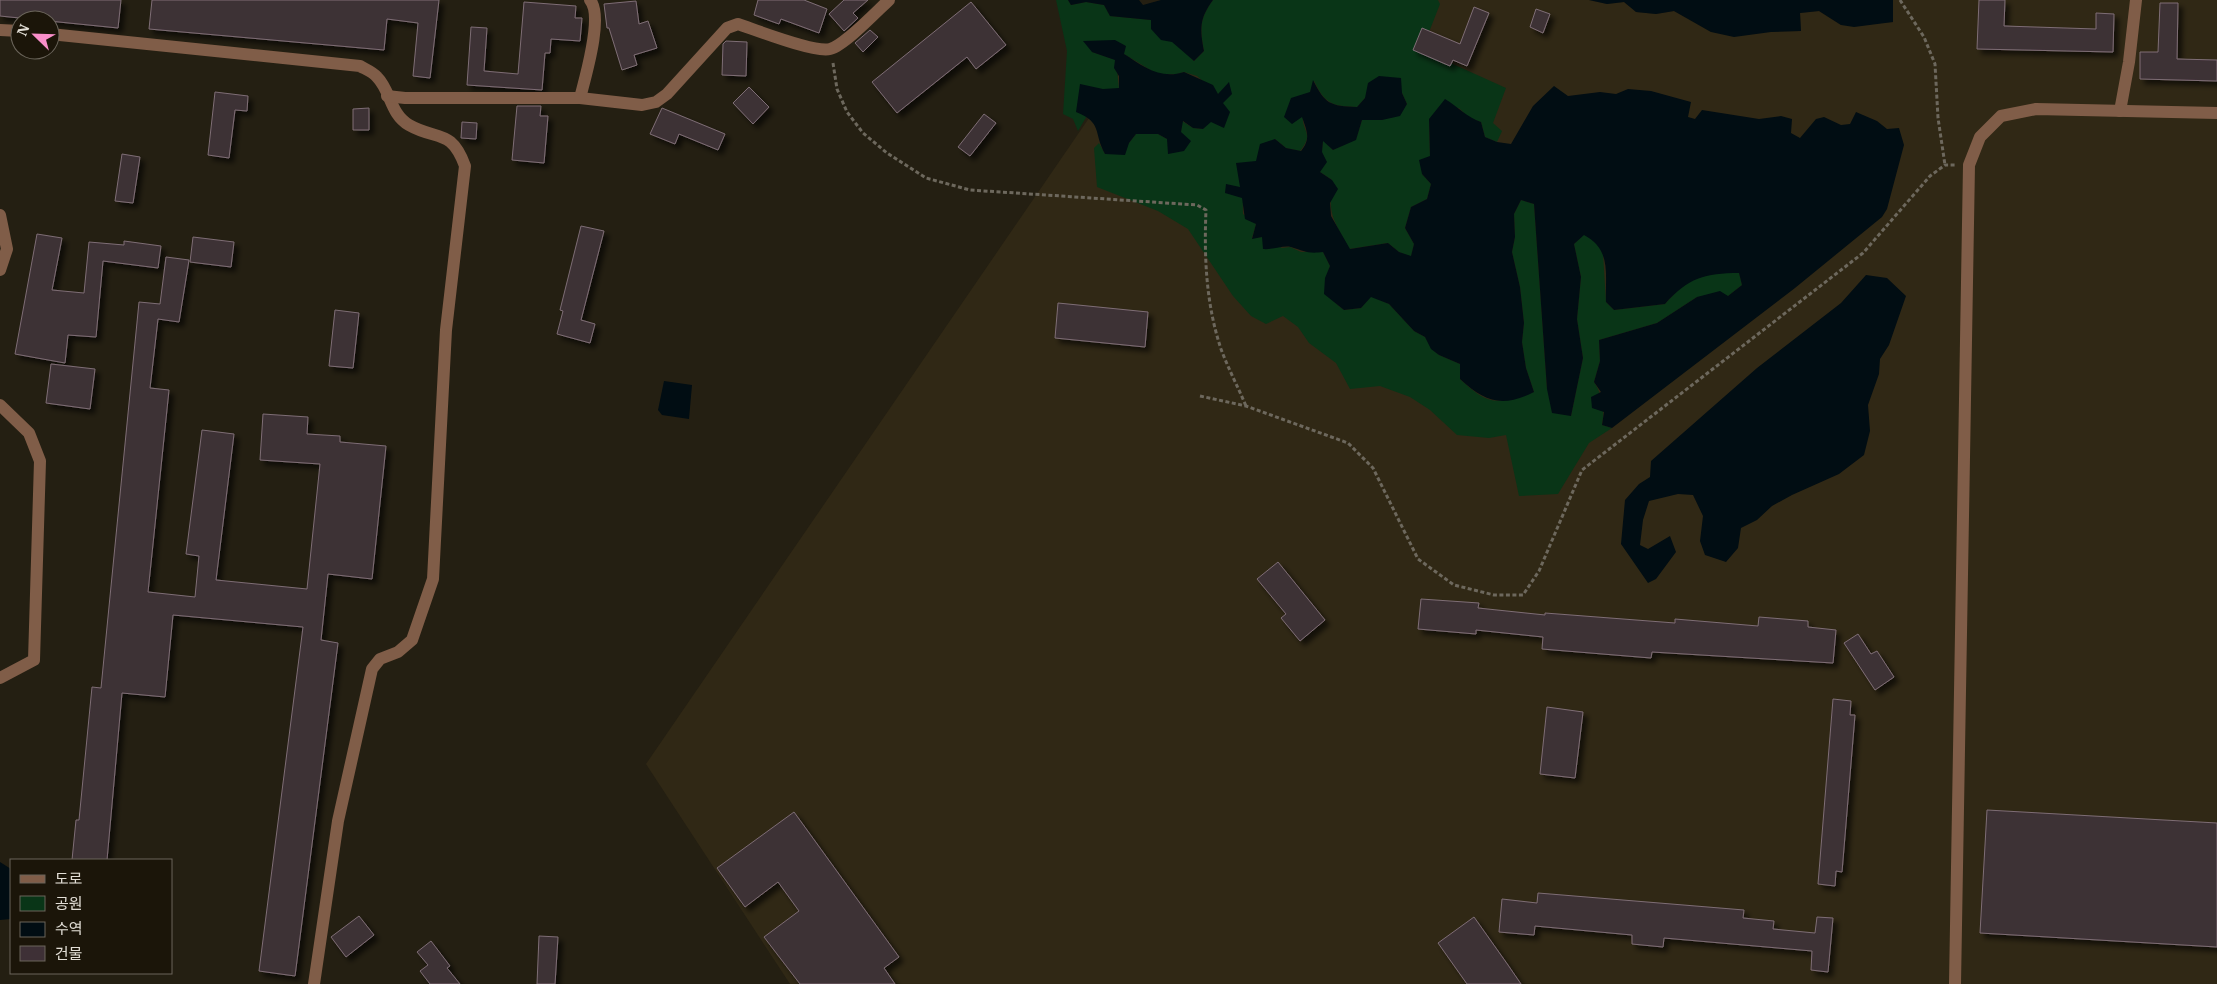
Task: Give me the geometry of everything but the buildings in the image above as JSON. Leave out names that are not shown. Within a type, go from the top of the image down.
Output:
[{"type":"street","points":[[580,98],[595,30],[594,5],[590,0]]},
{"type":"street","points":[[387,96],[405,98],[580,98],[642,105],[656,102],[667,94],[726,28],[738,24],[814,48],[830,49],[848,38],[889,0]]},
{"type":"street","points":[[2120,111],[2129,62],[2136,0]]},
{"type":"street","points":[[60,35],[360,66],[378,77],[395,113],[409,125],[444,137],[459,149],[465,166],[446,330],[433,579],[412,640],[398,652],[380,659],[372,669],[338,821],[314,984]]},
{"type":"street","points":[[1955,984],[1969,165],[1980,137],[2002,116],[2036,109],[2217,113]]},
{"type":"street","points":[[0,215],[7,249],[0,270]]},
{"type":"street","points":[[0,405],[29,433],[40,461],[34,660],[0,678]]},
{"type":"path","points":[[1900,0],[1924,37],[1935,64],[1938,118],[1945,165]]},
{"type":"path","points":[[830,49],[837,89],[847,112],[863,133],[887,153],[926,178],[970,190],[1197,205],[1206,210],[1206,273],[1212,313],[1221,350],[1246,406]]},
{"type":"path","points":[[1200,396],[1246,406],[1348,443],[1373,468],[1418,559],[1454,585],[1494,595],[1523,595],[1539,571],[1582,470],[1863,253],[1930,176],[1945,165],[1969,165]]},
{"type":"shaded area","points":[[1170,0],[1589,0],[1607,4],[1624,2],[1637,12],[1656,14],[1674,11],[1711,32],[1801,31],[1800,13],[1819,11],[1841,25],[1893,22],[1893,0],[2217,0],[2217,984],[790,984],[646,764]]},
{"type":"green space","points":[[1056,0],[1068,0],[1071,5],[1086,2],[1104,5],[1110,16],[1152,20],[1194,61],[1204,51],[1202,24],[1205,13],[1213,0],[1438,0],[1440,4],[1422,50],[1506,88],[1493,123],[1502,131],[1497,142],[1485,137],[1481,122],[1469,118],[1459,108],[1429,119],[1430,156],[1422,174],[1431,184],[1427,199],[1411,207],[1405,228],[1414,244],[1411,257],[1399,252],[1388,243],[1349,249],[1331,209],[1332,180],[1320,172],[1323,140],[1333,150],[1356,139],[1362,120],[1382,120],[1407,104],[1402,93],[1365,98],[1357,107],[1341,106],[1326,99],[1314,81],[1303,115],[1307,140],[1300,151],[1286,148],[1275,139],[1256,165],[1247,183],[1244,192],[1243,214],[1256,224],[1252,238],[1262,237],[1282,248],[1290,247],[1301,252],[1323,252],[1330,266],[1326,286],[1330,296],[1338,305],[1344,310],[1361,308],[1371,296],[1389,304],[1414,331],[1425,337],[1432,349],[1439,355],[1460,364],[1460,379],[1479,395],[1487,399],[1511,399],[1534,392],[1526,368],[1522,342],[1524,323],[1520,287],[1512,252],[1515,237],[1514,214],[1521,200],[1534,204],[1547,389],[1571,416],[1583,358],[1577,319],[1581,277],[1574,244],[1584,234],[1598,243],[1603,254],[1606,302],[1614,310],[1665,304],[1689,282],[1716,273],[1739,272],[1742,285],[1728,296],[1697,297],[1657,323],[1599,340],[1600,361],[1594,382],[1603,403],[1602,425],[1612,428],[1589,443],[1558,494],[1519,496],[1506,435],[1489,438],[1457,435],[1430,410],[1410,397],[1380,386],[1350,389],[1336,363],[1309,343],[1298,327],[1283,316],[1266,324],[1251,316],[1233,296],[1188,229],[1158,211],[1097,187],[1094,148],[1099,143],[1105,154],[1129,143],[1136,134],[1158,134],[1167,139],[1181,132],[1182,121],[1193,128],[1203,129],[1223,103],[1218,94],[1197,76],[1184,72],[1157,74],[1124,54],[1092,52],[1116,60],[1119,89],[1103,89],[1078,131],[1073,119],[1063,114],[1067,51]]},
{"type":"water","points":[[1068,0],[1139,0],[1143,5],[1161,0],[1213,0],[1205,13],[1202,24],[1204,51],[1194,61],[1172,42],[1161,40],[1151,29],[1151,20],[1110,16],[1104,5],[1086,2],[1071,5]]},
{"type":"water","points":[[1589,0],[1893,0],[1893,22],[1854,27],[1841,25],[1819,11],[1800,13],[1801,31],[1771,32],[1734,37],[1711,32],[1674,11],[1656,14],[1636,12],[1624,2],[1607,4]]},
{"type":"water","points":[[1115,40],[1126,46],[1124,54],[1159,73],[1175,74],[1184,72],[1213,85],[1218,94],[1229,82],[1232,94],[1223,103],[1230,112],[1224,128],[1211,122],[1203,129],[1193,128],[1183,121],[1181,132],[1191,141],[1184,151],[1168,154],[1167,139],[1158,134],[1136,134],[1129,143],[1125,155],[1105,154],[1094,124],[1085,116],[1076,112],[1080,84],[1103,89],[1119,88],[1119,76],[1114,68],[1115,60],[1092,52],[1083,41]]},
{"type":"water","points":[[1379,76],[1401,78],[1402,93],[1407,104],[1400,116],[1382,120],[1362,120],[1356,140],[1333,150],[1323,141],[1322,152],[1327,162],[1320,172],[1332,180],[1338,189],[1330,203],[1331,216],[1350,249],[1388,243],[1399,252],[1411,256],[1414,244],[1405,228],[1411,207],[1427,199],[1431,184],[1422,174],[1419,160],[1430,156],[1429,119],[1445,99],[1467,115],[1481,122],[1485,137],[1497,142],[1511,144],[1533,106],[1554,86],[1568,96],[1600,92],[1616,94],[1628,89],[1651,91],[1691,102],[1688,117],[1695,119],[1702,110],[1759,119],[1781,116],[1792,119],[1791,133],[1800,138],[1816,119],[1824,117],[1841,125],[1850,124],[1856,112],[1877,121],[1887,129],[1899,128],[1904,145],[1887,209],[1882,217],[1795,288],[1612,428],[1602,425],[1604,412],[1592,408],[1591,397],[1601,392],[1594,382],[1600,361],[1599,340],[1657,323],[1697,297],[1720,291],[1728,296],[1742,285],[1739,273],[1716,274],[1698,279],[1681,288],[1665,304],[1614,310],[1606,302],[1606,272],[1603,255],[1593,241],[1584,235],[1574,244],[1581,277],[1577,319],[1583,358],[1571,416],[1552,413],[1547,389],[1534,204],[1521,200],[1514,214],[1515,237],[1512,252],[1520,287],[1524,323],[1522,342],[1526,368],[1534,392],[1512,400],[1494,400],[1469,387],[1460,379],[1460,364],[1439,355],[1431,349],[1425,337],[1414,331],[1389,304],[1371,297],[1361,308],[1344,310],[1324,294],[1325,278],[1330,266],[1323,252],[1310,252],[1291,247],[1263,249],[1262,237],[1252,239],[1256,224],[1245,219],[1242,198],[1225,193],[1226,184],[1240,187],[1236,163],[1256,161],[1260,144],[1275,139],[1286,148],[1301,151],[1307,139],[1307,131],[1302,117],[1292,124],[1284,117],[1291,98],[1310,92],[1313,80],[1321,94],[1329,102],[1340,106],[1357,107],[1365,98],[1368,83]]},
{"type":"water","points":[[1866,275],[1887,278],[1906,296],[1889,345],[1880,359],[1879,374],[1868,405],[1870,431],[1864,455],[1839,474],[1772,506],[1757,520],[1741,528],[1738,548],[1726,562],[1705,555],[1700,541],[1703,516],[1693,495],[1678,494],[1649,501],[1643,520],[1640,545],[1648,549],[1670,536],[1676,552],[1656,579],[1648,583],[1621,544],[1625,500],[1639,484],[1650,477],[1651,461],[1757,368],[1841,303]]},
{"type":"water","points":[[664,381],[692,385],[689,419],[662,415],[658,410]]},
{"type":"water","points":[[0,862],[10,868],[10,919],[0,920]]}]
